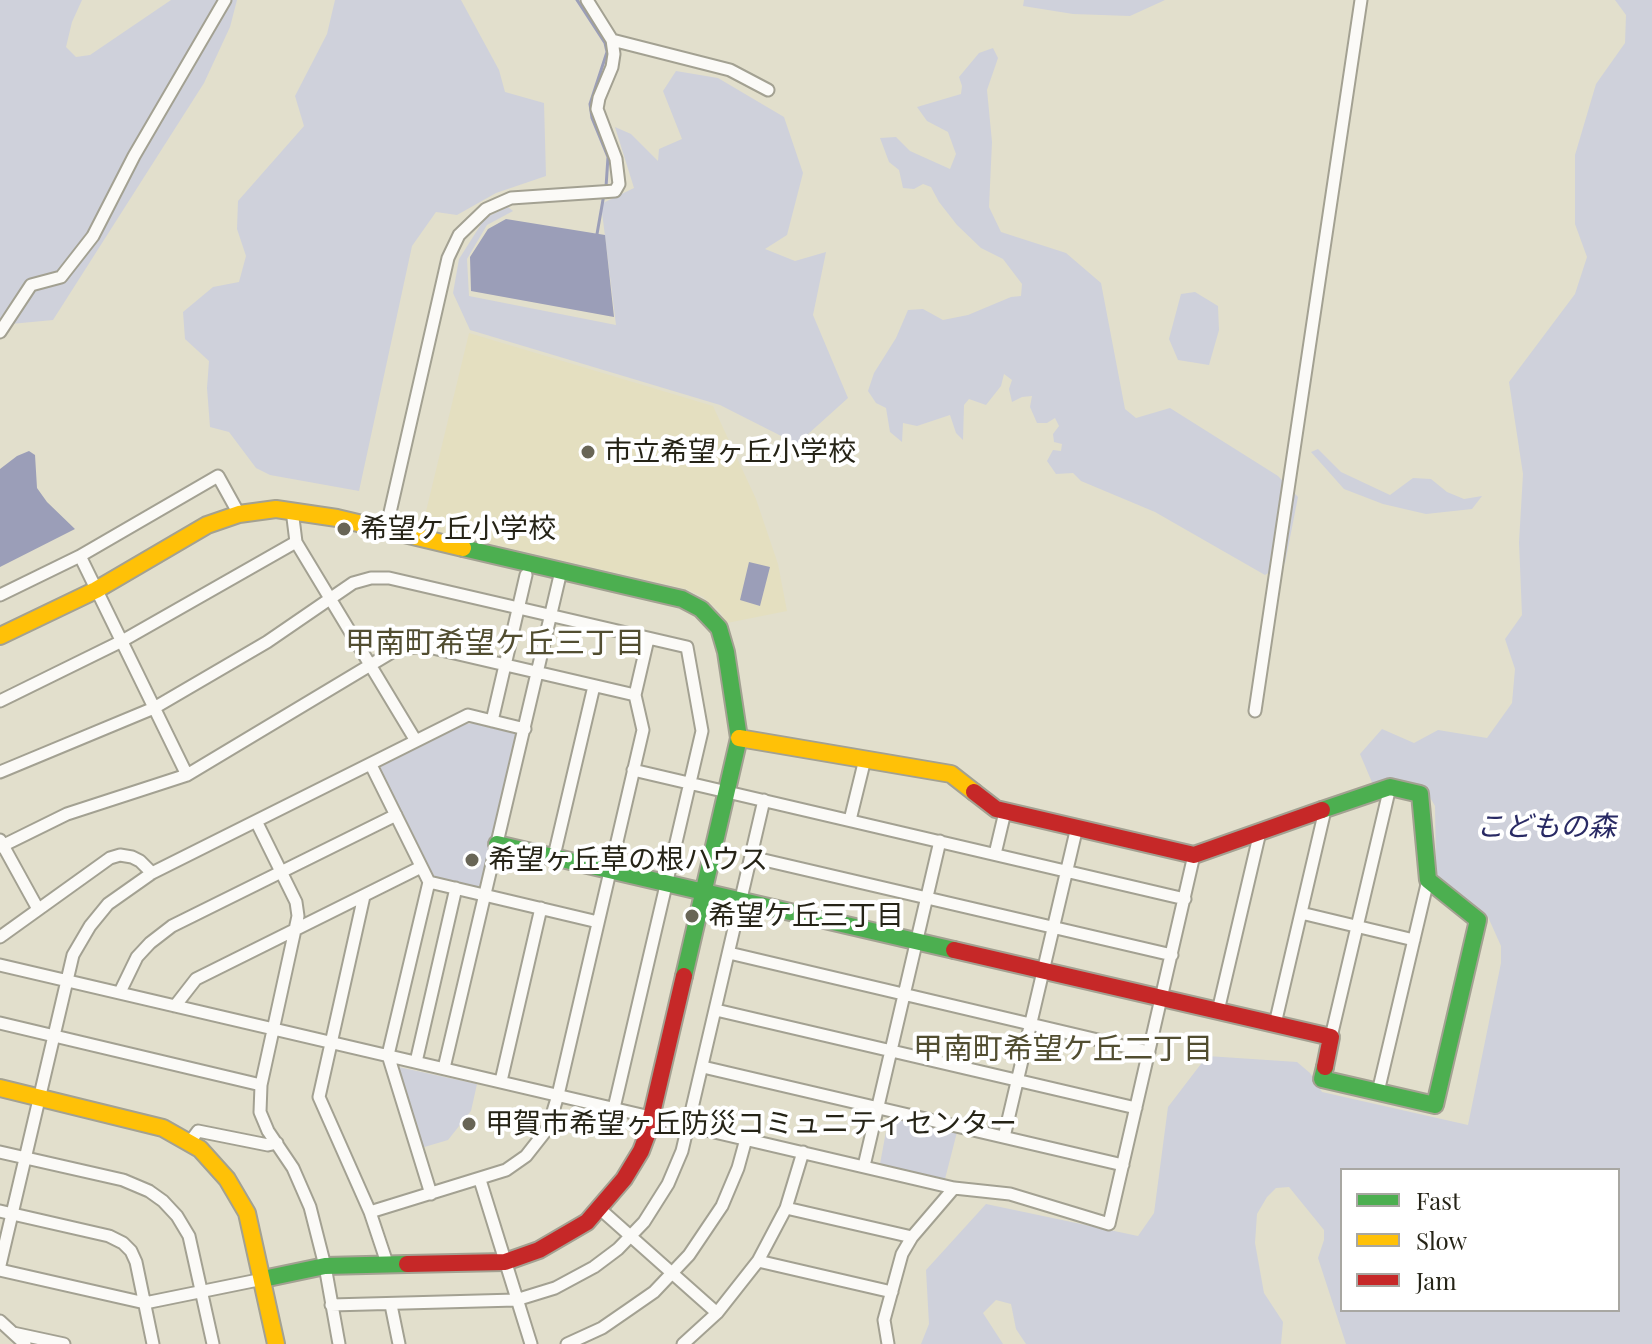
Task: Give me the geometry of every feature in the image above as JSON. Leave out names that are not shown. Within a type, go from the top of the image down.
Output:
[{"type":"street","points":[[0,332],[31,285],[61,277],[93,236],[134,156],[225,0]]},
{"type":"street","points":[[386,530],[448,258],[459,235],[486,209],[511,198],[612,192],[619,184],[616,159],[597,109],[612,67],[612,40],[587,0]]},
{"type":"street","points":[[1255,711],[1361,0]]},
{"type":"street","points":[[612,40],[730,70],[768,90]]},
{"type":"street","points":[[0,595],[80,556],[218,476],[239,514]]},
{"type":"street","points":[[0,636],[96,590],[207,525],[239,514],[276,509],[386,530],[682,599],[712,618],[723,638],[739,738],[652,1117],[641,1151],[600,1209],[587,1222],[552,1244],[505,1262],[325,1266],[145,1303],[0,1267],[6,1212],[25,1158],[66,980],[73,955],[96,917],[120,893],[152,873],[468,715],[525,729]]},
{"type":"street","points":[[292,510],[296,542],[416,741]]},
{"type":"street","points":[[0,701],[122,641],[296,542]]},
{"type":"street","points":[[80,556],[187,775]]},
{"type":"street","points":[[444,1068],[561,571]]},
{"type":"street","points":[[492,721],[526,575]]},
{"type":"street","points":[[0,772],[154,708],[267,642],[353,583],[380,577],[687,647],[702,731],[614,1108]]},
{"type":"street","points":[[370,1212],[506,1170],[526,1156],[548,1128],[643,730],[635,695],[648,639]]},
{"type":"street","points":[[38,909],[1,844],[67,814],[187,775],[397,649],[417,646],[635,695]]},
{"type":"street","points":[[554,856],[594,686]]},
{"type":"street","points":[[739,738],[951,774],[987,803],[1005,812],[1194,855],[1390,787],[1420,794],[1428,880],[1378,1092]]},
{"type":"street","points":[[850,820],[865,759]]},
{"type":"street","points":[[371,765],[429,882],[388,1055],[431,1194]]},
{"type":"street","points":[[633,770],[1185,899]]},
{"type":"street","points":[[1390,787],[1322,1079],[1435,1105],[1478,920],[1428,880]]},
{"type":"street","points":[[331,1305],[516,1300],[555,1288],[580,1275],[605,1259],[631,1236],[655,1207],[674,1174],[689,1126],[764,800]]},
{"type":"street","points":[[1275,1024],[1325,810]]},
{"type":"street","points":[[995,854],[1005,812]]},
{"type":"street","points":[[120,992],[137,957],[164,932],[396,815]]},
{"type":"street","points":[[256,821],[298,909],[297,929],[261,1085],[260,1112],[305,1194],[325,1266],[339,1344]]},
{"type":"street","points":[[1004,1137],[1077,827]]},
{"type":"street","points":[[1218,1011],[1260,832]]},
{"type":"street","points":[[864,1166],[940,841]]},
{"type":"street","points":[[497,844],[1331,1037]]},
{"type":"street","points":[[0,965],[954,1188],[1010,1194],[1109,1224],[1194,855]]},
{"type":"street","points":[[0,937],[103,862],[116,856],[136,859],[152,873]]},
{"type":"street","points":[[751,857],[1172,955]]},
{"type":"street","points":[[175,1006],[196,979],[421,867]]},
{"type":"street","points":[[429,882],[598,922]]},
{"type":"street","points":[[416,1062],[456,888]]},
{"type":"street","points":[[364,896],[319,1097],[370,1212],[388,1266]]},
{"type":"street","points":[[501,1081],[541,908]]},
{"type":"street","points":[[1301,913],[1414,940]]},
{"type":"street","points":[[729,953],[1149,1052]]},
{"type":"street","points":[[716,1010],[1136,1108]]},
{"type":"street","points":[[0,1023],[261,1085]]},
{"type":"street","points":[[703,1067],[1123,1165]]},
{"type":"street","points":[[0,1088],[163,1128],[200,1149],[227,1179],[247,1213],[276,1344]]},
{"type":"street","points":[[189,1143],[198,1131],[268,1145],[277,1143]]},
{"type":"street","points":[[567,1344],[615,1320],[654,1292],[673,1273],[702,1239],[722,1206],[746,1139]]},
{"type":"street","points":[[0,1152],[123,1180],[155,1195],[171,1208],[192,1245],[213,1344]]},
{"type":"street","points":[[683,1344],[717,1313],[758,1261],[786,1208],[803,1152]]},
{"type":"street","points":[[480,1180],[531,1344]]},
{"type":"street","points":[[888,1344],[884,1320],[898,1263],[912,1237],[954,1188]]},
{"type":"street","points":[[786,1208],[912,1237]]},
{"type":"street","points":[[600,1209],[717,1313]]},
{"type":"street","points":[[6,1212],[109,1236],[123,1243],[134,1256],[153,1344]]},
{"type":"street","points":[[758,1261],[892,1292]]},
{"type":"street","points":[[391,1305],[399,1344]]},
{"type":"street","points":[[0,1321],[25,1344]]},
{"type":"street","points":[[13,1333],[64,1344]]},
{"type":"shaded area","name":"市立希望ヶ丘小学校","points":[[469,333],[713,406],[756,499],[778,564],[787,611],[727,623],[703,597],[686,589],[422,528]]},
{"type":"green space","points":[[0,0],[82,0],[66,47],[76,57],[90,55],[171,0],[237,0],[230,27],[204,83],[53,320],[0,325]]},
{"type":"green space","points":[[335,0],[461,0],[499,70],[505,92],[544,103],[546,176],[496,193],[457,215],[436,212],[412,246],[359,491],[270,475],[256,468],[229,432],[210,427],[207,388],[209,361],[185,339],[183,312],[213,287],[239,282],[246,256],[237,229],[238,201],[304,126],[295,96],[327,34]]},
{"type":"green space","points":[[1024,0],[1165,0],[1130,16],[1073,14],[1023,6]]},
{"type":"green space","name":"こどもの森","points":[[1615,0],[1652,0],[1652,1344],[1346,1344],[1318,1258],[1324,1230],[1289,1187],[1276,1188],[1267,1197],[1257,1214],[1255,1243],[1264,1293],[1283,1322],[1281,1344],[1026,1344],[1016,1329],[1011,1304],[996,1300],[983,1313],[1003,1344],[921,1344],[929,1324],[926,1270],[986,1204],[1138,1236],[1154,1213],[1168,1107],[1207,1056],[1297,1062],[1310,1073],[1322,1092],[1468,1125],[1501,963],[1501,946],[1488,917],[1436,876],[1435,806],[1425,789],[1374,787],[1360,754],[1382,729],[1414,743],[1438,730],[1487,738],[1512,703],[1515,669],[1505,639],[1522,615],[1519,542],[1523,474],[1509,382],[1575,294],[1587,257],[1575,224],[1575,155],[1596,84],[1625,43],[1626,15]]},
{"type":"green space","points":[[993,48],[998,58],[987,90],[992,142],[989,207],[1001,232],[1066,253],[1101,283],[1125,409],[1136,418],[1170,408],[1278,476],[1298,497],[1285,563],[1265,575],[1155,512],[1081,481],[1073,473],[1056,474],[1047,461],[1053,450],[1061,451],[1062,444],[1054,442],[1053,434],[1059,426],[1055,418],[1047,423],[1037,423],[1030,407],[1032,396],[1012,402],[1009,389],[1012,380],[1004,374],[1001,386],[986,405],[969,399],[964,405],[963,440],[956,433],[950,415],[917,426],[903,423],[902,442],[890,432],[886,408],[876,403],[868,391],[874,373],[896,338],[908,310],[923,309],[943,320],[968,315],[1011,297],[1021,296],[1022,284],[1003,259],[981,248],[957,225],[931,187],[923,184],[914,189],[903,188],[899,170],[889,162],[880,138],[896,137],[910,151],[950,169],[956,154],[948,132],[927,121],[917,107],[961,94],[959,77],[979,53]]},
{"type":"green space","points":[[676,71],[718,78],[784,117],[803,173],[787,235],[765,249],[795,261],[826,252],[813,315],[848,398],[797,444],[720,405],[470,330],[453,293],[459,259],[485,218],[508,207],[513,211],[487,225],[467,259],[469,296],[616,325],[601,204],[634,188],[615,127],[631,134],[658,161],[659,149],[682,139],[663,91]]},
{"type":"green space","points":[[1195,292],[1218,306],[1219,330],[1209,365],[1178,360],[1169,339],[1181,294]]},
{"type":"green space","points":[[1318,449],[1341,472],[1390,495],[1413,478],[1431,479],[1447,492],[1464,499],[1482,496],[1472,509],[1426,514],[1383,504],[1344,489],[1311,452]]},
{"type":"green space","points":[[476,723],[513,730],[517,737],[483,882],[476,888],[437,879],[428,871],[379,772],[382,764],[464,724]]},
{"type":"green space","points":[[394,1066],[477,1084],[471,1111],[448,1140],[421,1148]]},
{"type":"green space","points":[[889,1115],[957,1132],[945,1179],[880,1164]]},
{"type":"water","points":[[506,219],[605,235],[614,317],[471,291],[470,257],[488,229]]},
{"type":"water","points":[[29,451],[35,455],[37,488],[75,529],[0,567],[0,469]]},
{"type":"water","points":[[749,562],[770,567],[760,606],[740,600]]},
{"type":"waterway","points":[[577,0],[605,43],[607,52],[590,104],[592,118],[608,157],[606,187]]},
{"type":"waterway","points":[[597,234],[604,194]]},
{"type":"traffic: fast","points":[[463,548],[682,599],[701,609],[719,628],[726,652],[739,738],[684,976]]},
{"type":"traffic: fast","points":[[1322,810],[1390,787],[1420,794],[1428,880],[1478,920],[1435,1105],[1322,1079],[1325,1067]]},
{"type":"traffic: fast","points":[[497,844],[954,950]]},
{"type":"traffic: fast","points":[[263,1279],[325,1266],[407,1264]]},
{"type":"traffic: slow","points":[[0,636],[96,590],[207,525],[239,514],[276,509],[337,518],[463,548]]},
{"type":"traffic: slow","points":[[739,738],[951,774],[974,792]]},
{"type":"traffic: slow","points":[[0,1088],[163,1128],[200,1149],[227,1179],[247,1213],[276,1344]]},
{"type":"traffic: jam","points":[[974,792],[996,809],[1194,855],[1322,810]]},
{"type":"traffic: jam","points":[[954,950],[1331,1037],[1325,1067]]},
{"type":"traffic: jam","points":[[407,1264],[505,1262],[539,1250],[587,1222],[624,1179],[641,1151],[684,976]]},
{"type":"place","name":"市立希望ヶ丘小学校","points":[[588,452]]},
{"type":"place","name":"希望ケ丘小学校","points":[[344,529]]},
{"type":"place","name":"希望ヶ丘草の根ハウス","points":[[472,860]]},
{"type":"place","name":"希望ケ丘三丁目","points":[[692,916]]},
{"type":"place","name":"甲賀市希望ヶ丘防災コミュニティセンター","points":[[469,1124]]},
{"type":"district","name":"甲南町希望ケ丘三丁目","points":[[495,644]]},
{"type":"district","name":"甲南町希望ケ丘二丁目","points":[[1063,1050]]}]
